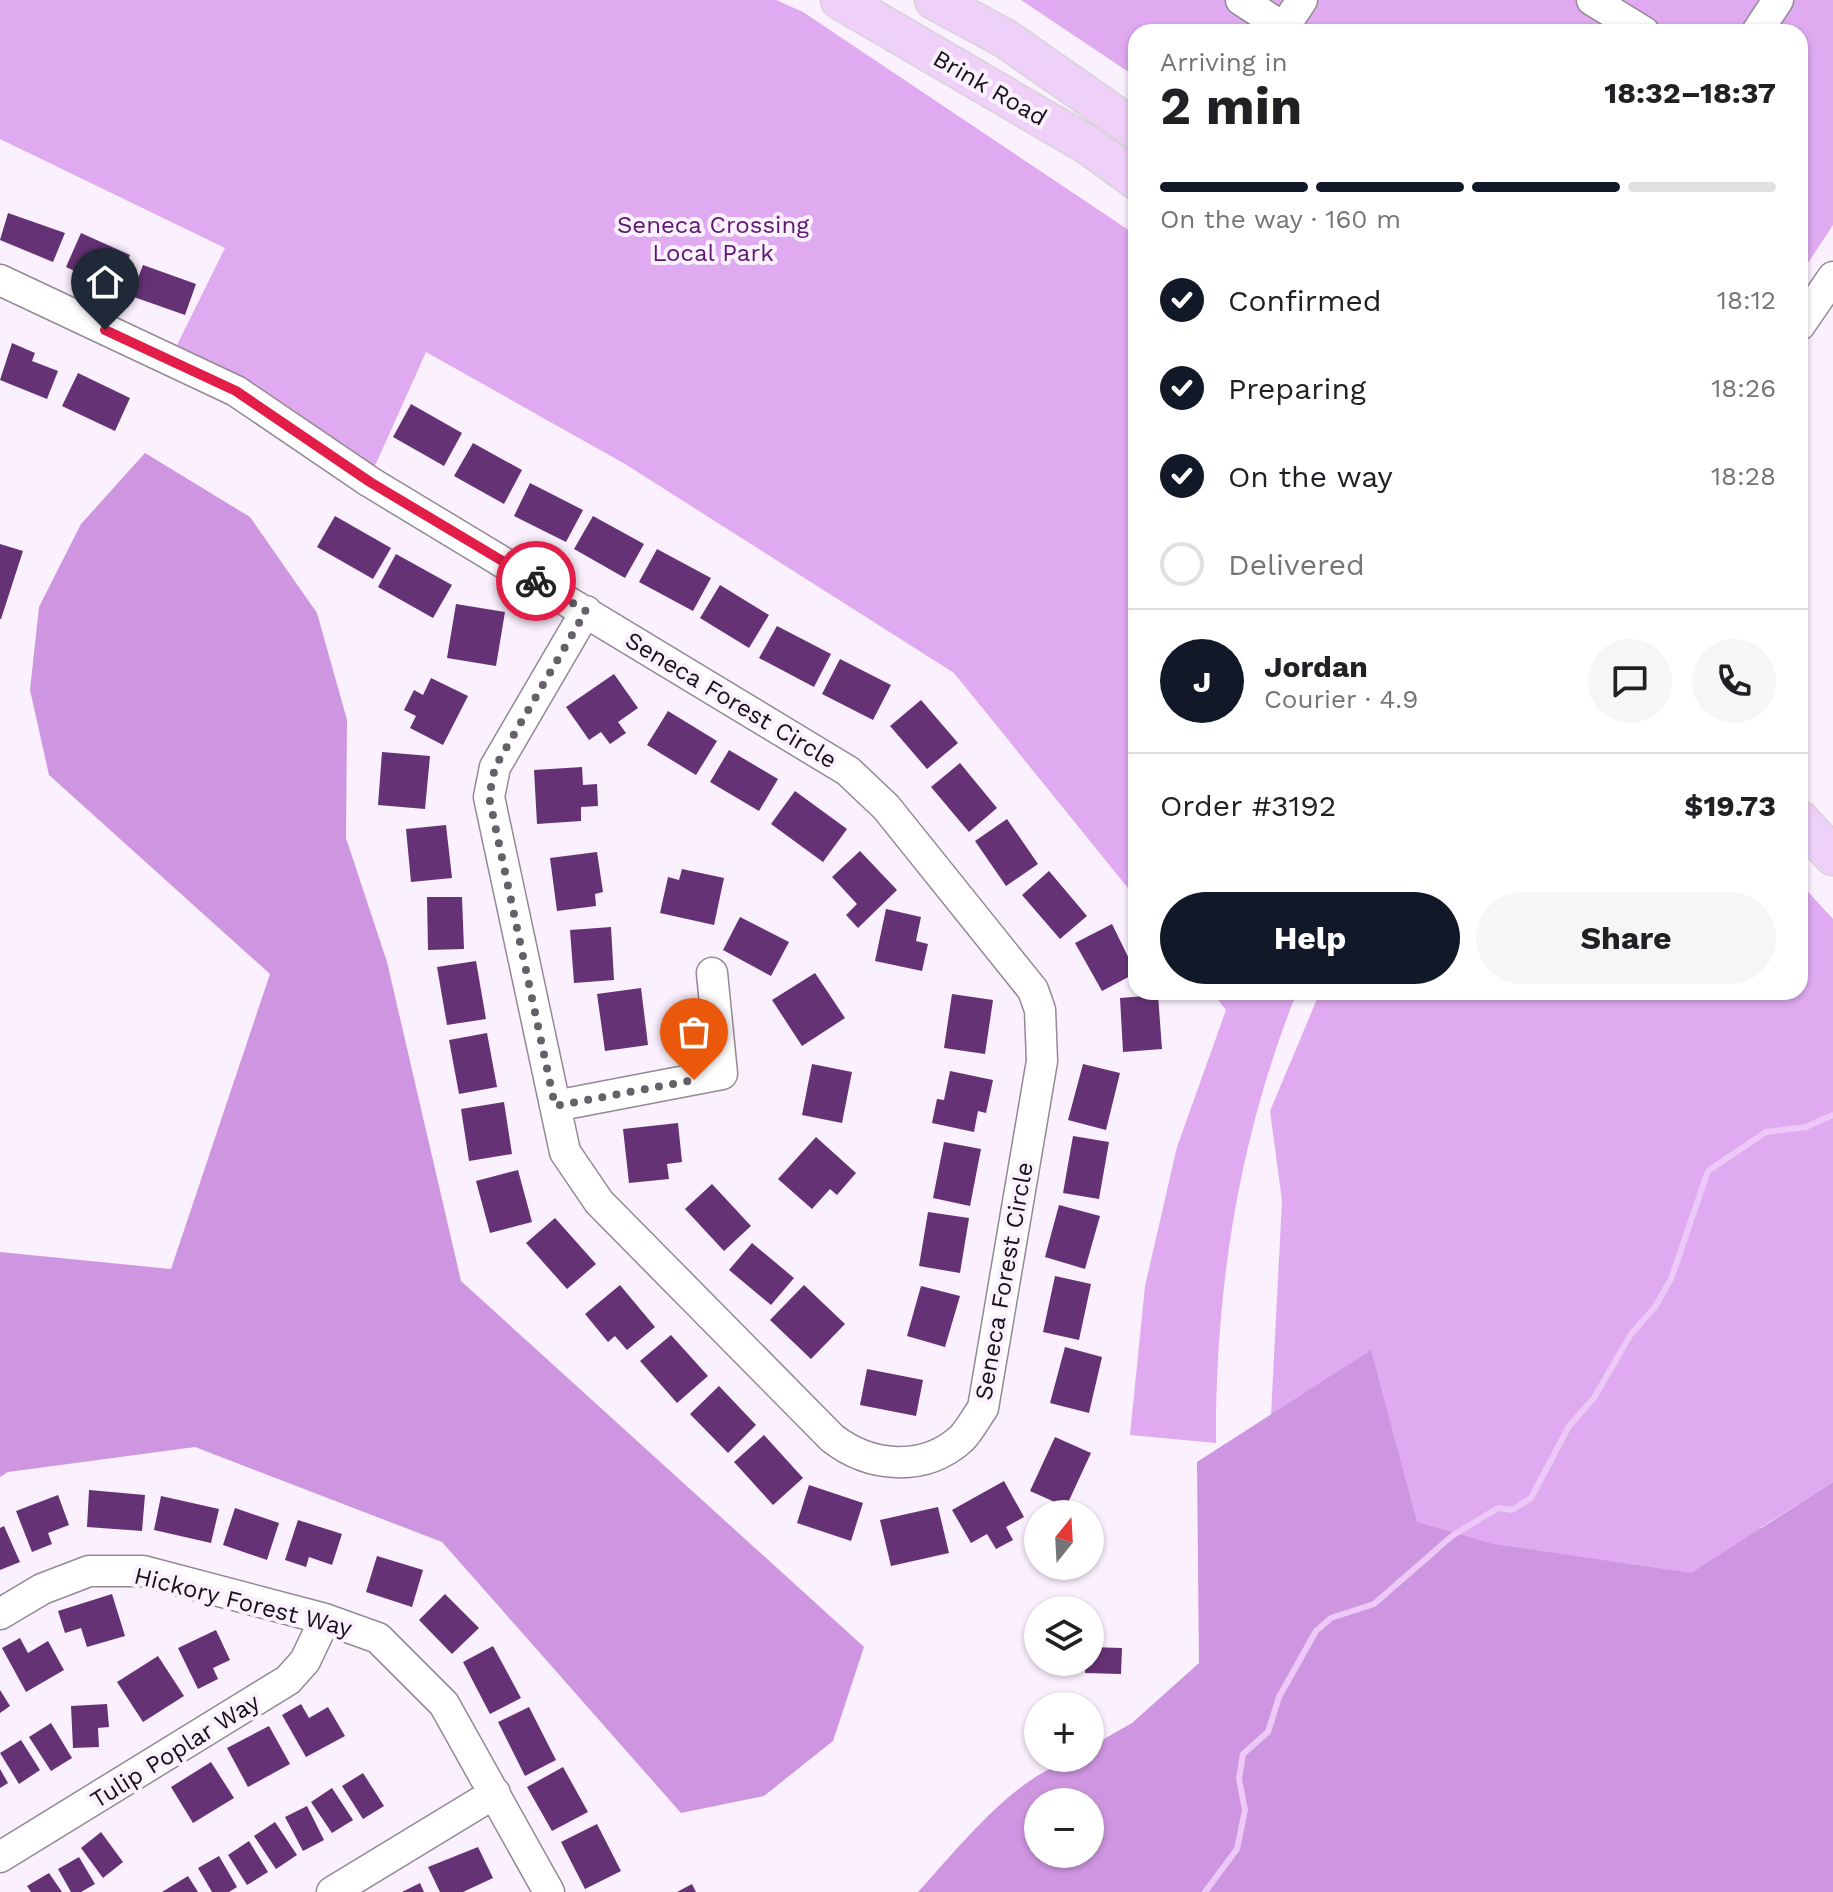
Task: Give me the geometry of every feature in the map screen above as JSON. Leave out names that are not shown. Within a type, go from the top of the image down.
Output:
[{"type":"main road","name":"Brink Road","points":[[840,0],[1088,145],[1128,174]]},
{"type":"main road","name":"Brink Road","points":[[934,0],[1006,39],[1128,124]]},
{"type":"main road","points":[[1808,829],[1833,856]]},
{"type":"street","points":[[1241,0],[1274,24]]},
{"type":"street","points":[[1286,24],[1302,0]]},
{"type":"street","points":[[1592,0],[1631,24]]},
{"type":"street","points":[[1762,24],[1778,0]]},
{"type":"street","points":[[1808,313],[1833,277]]},
{"type":"street","name":"Seneca Forest Circle","points":[[0,280],[236,391],[370,482],[586,611],[848,771],[886,807],[1033,990],[1040,1010],[1042,1061],[983,1408],[960,1439],[926,1460],[886,1464],[847,1450],[832,1438],[599,1202],[565,1152],[489,797],[495,767],[586,611]]},
{"type":"street","points":[[555,1106],[722,1074],[712,973]]},
{"type":"street","name":"Hickory Forest Way","points":[[0,1614],[42,1589],[89,1571],[143,1571],[325,1619],[378,1638],[444,1704],[549,1892]]},
{"type":"street","name":"Tulip Poplar Way","points":[[0,1857],[288,1680],[305,1661],[325,1619]]},
{"type":"street","points":[[332,1892],[495,1793]]},
{"type":"green space","name":"Seneca Crossing Local Park","points":[[0,0],[776,0],[803,12],[1128,230],[1128,888],[954,673],[625,464],[426,352],[374,468],[176,347],[225,248],[0,139]]},
{"type":"green space","points":[[1021,0],[1833,0],[1833,225],[1808,263],[1808,24],[1128,24],[1128,72]]},
{"type":"green space","points":[[1808,892],[1833,919],[1833,1482],[1760,1528],[1833,1892],[1117,1892],[1371,1351],[1271,1415],[1282,1201],[1270,1111],[1317,1000],[1808,1000]]},
{"type":"green space","points":[[1218,1000],[1294,1000],[1260,1102],[1234,1214],[1220,1328],[1216,1443],[1130,1435],[1145,1286],[1177,1147],[1226,1010]]},
{"type":"shaded area","points":[[145,453],[250,517],[317,613],[347,720],[346,838],[387,962],[461,1281],[864,1647],[833,1741],[764,1796],[681,1813],[442,1542],[195,1447],[8,1472],[0,1477],[0,1252],[171,1269],[270,974],[49,775],[30,690],[39,607],[81,524]]},
{"type":"shaded area","points":[[1371,1350],[1417,1522],[1493,1544],[1691,1573],[1833,1482],[1833,1892],[918,1892],[995,1809],[1042,1773],[1104,1772],[1104,1739],[1132,1723],[1199,1663],[1197,1462]]},
{"type":"building","points":[[8,213],[65,233],[53,262],[0,240]]},
{"type":"building","points":[[81,233],[130,255],[115,289],[66,267]]},
{"type":"building","points":[[143,265],[196,284],[185,315],[131,296]]},
{"type":"building","points":[[12,343],[35,353],[32,361],[58,371],[47,399],[0,380]]},
{"type":"building","points":[[78,373],[130,398],[115,431],[62,406]]},
{"type":"building","points":[[411,404],[462,433],[444,466],[393,437]]},
{"type":"building","points":[[473,443],[522,470],[504,504],[454,476]]},
{"type":"building","points":[[530,483],[583,510],[566,542],[514,516]]},
{"type":"building","points":[[335,516],[391,548],[373,579],[317,547]]},
{"type":"building","points":[[593,516],[644,544],[625,578],[574,549]]},
{"type":"building","points":[[0,544],[23,551],[1,619],[0,619]]},
{"type":"building","points":[[657,549],[711,578],[693,611],[639,582]]},
{"type":"building","points":[[396,554],[452,585],[433,618],[378,587]]},
{"type":"building","points":[[720,585],[769,615],[749,648],[700,618]]},
{"type":"building","points":[[456,604],[505,612],[496,666],[447,658]]},
{"type":"building","points":[[777,626],[831,654],[814,687],[759,658]]},
{"type":"building","points":[[840,659],[891,685],[873,720],[822,694]]},
{"type":"building","points":[[614,674],[638,708],[618,722],[626,733],[610,744],[601,732],[589,740],[566,707]]},
{"type":"building","points":[[431,678],[468,696],[443,745],[410,728],[416,716],[404,710],[414,690],[423,695]]},
{"type":"building","points":[[921,700],[958,743],[927,769],[890,726]]},
{"type":"building","points":[[668,711],[717,741],[696,775],[647,745]]},
{"type":"building","points":[[729,750],[778,779],[759,811],[710,782]]},
{"type":"building","points":[[382,752],[430,756],[425,809],[378,805]]},
{"type":"building","points":[[960,763],[997,808],[969,832],[931,787]]},
{"type":"building","points":[[582,767],[583,785],[597,784],[598,806],[581,807],[581,821],[537,824],[534,770]]},
{"type":"building","points":[[795,791],[847,829],[823,862],[771,824]]},
{"type":"building","points":[[1007,819],[1038,864],[1006,886],[975,841]]},
{"type":"building","points":[[446,825],[452,878],[411,882],[406,829]]},
{"type":"building","points":[[860,851],[897,890],[858,928],[846,915],[857,904],[832,877]]},
{"type":"building","points":[[597,852],[603,892],[595,894],[596,906],[557,911],[550,858]]},
{"type":"building","points":[[682,869],[724,878],[714,925],[660,913],[668,877],[679,880]]},
{"type":"building","points":[[1049,871],[1087,916],[1060,939],[1022,895]]},
{"type":"building","points":[[427,897],[462,897],[464,949],[428,950]]},
{"type":"building","points":[[886,909],[921,917],[916,941],[928,944],[922,971],[875,961]]},
{"type":"building","points":[[740,917],[789,942],[771,976],[723,950]]},
{"type":"building","points":[[1112,924],[1128,957],[1128,977],[1102,991],[1075,943]]},
{"type":"building","points":[[611,927],[614,980],[574,983],[570,930]]},
{"type":"building","points":[[476,961],[486,1019],[447,1025],[437,967]]},
{"type":"building","points":[[815,973],[845,1018],[802,1046],[772,1000]]},
{"type":"building","points":[[641,988],[648,1045],[605,1051],[597,994]]},
{"type":"building","points":[[952,994],[993,1000],[985,1054],[944,1048]]},
{"type":"building","points":[[1120,998],[1158,1000],[1162,1049],[1123,1052]]},
{"type":"building","points":[[487,1033],[497,1087],[459,1094],[449,1040]]},
{"type":"building","points":[[812,1064],[852,1072],[842,1123],[802,1115]]},
{"type":"building","points":[[1083,1064],[1120,1073],[1106,1130],[1068,1120]]},
{"type":"building","points":[[950,1071],[993,1080],[986,1113],[978,1111],[974,1132],[932,1123],[937,1099],[944,1100]]},
{"type":"building","points":[[504,1102],[512,1154],[469,1161],[461,1109]]},
{"type":"building","points":[[678,1123],[682,1162],[667,1164],[669,1179],[629,1183],[623,1129]]},
{"type":"building","points":[[1073,1136],[1109,1142],[1099,1199],[1063,1193]]},
{"type":"building","points":[[816,1137],[856,1173],[837,1195],[830,1189],[812,1209],[778,1179]]},
{"type":"building","points":[[944,1142],[981,1149],[970,1206],[933,1198]]},
{"type":"building","points":[[518,1170],[532,1222],[490,1233],[476,1181]]},
{"type":"building","points":[[712,1184],[751,1226],[724,1251],[685,1209]]},
{"type":"building","points":[[1059,1205],[1100,1216],[1085,1269],[1045,1257]]},
{"type":"building","points":[[928,1212],[969,1218],[960,1273],[919,1266]]},
{"type":"building","points":[[555,1218],[596,1264],[567,1289],[526,1243]]},
{"type":"building","points":[[752,1243],[794,1278],[771,1305],[729,1270]]},
{"type":"building","points":[[1055,1276],[1091,1284],[1079,1340],[1043,1332]]},
{"type":"building","points":[[620,1285],[655,1327],[627,1350],[615,1336],[608,1342],[585,1314]]},
{"type":"building","points":[[804,1285],[845,1324],[811,1359],[770,1320]]},
{"type":"building","points":[[921,1286],[960,1296],[945,1347],[907,1336]]},
{"type":"building","points":[[671,1335],[708,1376],[677,1403],[640,1361]]},
{"type":"building","points":[[1065,1347],[1102,1357],[1089,1413],[1050,1403]]},
{"type":"building","points":[[867,1369],[923,1380],[916,1416],[860,1405]]},
{"type":"building","points":[[719,1386],[756,1425],[728,1453],[690,1414]]},
{"type":"building","points":[[764,1435],[803,1478],[773,1505],[734,1462]]},
{"type":"building","points":[[1055,1437],[1091,1453],[1069,1500],[1050,1500],[1030,1491]]},
{"type":"building","points":[[1004,1481],[1024,1517],[1006,1527],[1013,1540],[996,1549],[987,1534],[971,1543],[952,1510]]},
{"type":"building","points":[[809,1485],[863,1503],[851,1541],[797,1523]]},
{"type":"building","points":[[89,1490],[145,1495],[142,1531],[87,1527]]},
{"type":"building","points":[[58,1495],[69,1525],[48,1533],[52,1544],[32,1552],[16,1511]]},
{"type":"building","points":[[161,1496],[219,1509],[211,1543],[154,1530]]},
{"type":"building","points":[[938,1507],[949,1553],[891,1566],[880,1520]]},
{"type":"building","points":[[235,1508],[279,1523],[267,1560],[223,1545]]},
{"type":"building","points":[[298,1520],[342,1534],[332,1565],[309,1557],[306,1567],[285,1560]]},
{"type":"building","points":[[4,1526],[20,1562],[0,1570],[0,1528]]},
{"type":"building","points":[[377,1556],[423,1570],[412,1607],[366,1592]]},
{"type":"building","points":[[112,1594],[125,1636],[87,1647],[81,1628],[65,1633],[58,1611]]},
{"type":"building","points":[[445,1594],[479,1628],[452,1654],[419,1620]]},
{"type":"building","points":[[216,1630],[230,1660],[213,1668],[218,1679],[198,1689],[178,1648]]},
{"type":"building","points":[[20,1638],[28,1653],[48,1641],[64,1670],[26,1692],[2,1648]]},
{"type":"building","points":[[493,1646],[521,1698],[490,1714],[463,1662]]},
{"type":"building","points":[[1104,1647],[1122,1648],[1121,1674],[1104,1674]]},
{"type":"building","points":[[158,1656],[184,1696],[143,1722],[117,1682]]},
{"type":"building","points":[[0,1690],[10,1706],[0,1713]]},
{"type":"building","points":[[107,1704],[109,1727],[98,1728],[99,1747],[73,1748],[71,1706]]},
{"type":"building","points":[[301,1704],[309,1718],[328,1707],[345,1736],[306,1757],[282,1715]]},
{"type":"building","points":[[529,1707],[556,1760],[525,1776],[498,1722]]},
{"type":"building","points":[[51,1723],[72,1758],[51,1771],[29,1737]]},
{"type":"building","points":[[269,1726],[290,1764],[248,1787],[227,1748]]},
{"type":"building","points":[[21,1740],[40,1770],[19,1784],[0,1753]]},
{"type":"building","points":[[211,1762],[234,1798],[193,1823],[171,1787]]},
{"type":"building","points":[[563,1767],[588,1812],[552,1831],[527,1787]]},
{"type":"building","points":[[0,1769],[8,1783],[0,1788]]},
{"type":"building","points":[[363,1773],[384,1806],[363,1819],[342,1786]]},
{"type":"building","points":[[332,1788],[353,1820],[332,1833],[311,1802]]},
{"type":"building","points":[[307,1806],[324,1840],[303,1851],[285,1817]]},
{"type":"building","points":[[275,1822],[297,1855],[276,1869],[254,1836]]},
{"type":"building","points":[[597,1824],[621,1871],[585,1889],[561,1842]]},
{"type":"building","points":[[101,1832],[123,1862],[103,1878],[81,1848]]},
{"type":"building","points":[[249,1841],[268,1872],[247,1885],[228,1855]]},
{"type":"building","points":[[478,1847],[493,1878],[463,1892],[440,1892],[428,1867]]},
{"type":"building","points":[[219,1856],[237,1887],[229,1892],[212,1892],[198,1868]]},
{"type":"building","points":[[79,1857],[95,1884],[81,1892],[71,1892],[58,1869]]},
{"type":"building","points":[[49,1873],[62,1892],[31,1892],[27,1886]]},
{"type":"building","points":[[188,1876],[198,1892],[162,1892]]},
{"type":"building","points":[[420,1883],[424,1892],[402,1892]]},
{"type":"building","points":[[692,1884],[696,1892],[677,1892]]},
{"type":"waterway","points":[[1205,1892],[1237,1849],[1245,1810],[1239,1779],[1243,1754],[1268,1732],[1279,1697],[1316,1631],[1331,1618],[1374,1604],[1452,1536],[1498,1508],[1512,1510],[1531,1498],[1569,1426],[1594,1398],[1631,1334],[1655,1307],[1671,1279],[1708,1171],[1766,1132],[1806,1127],[1833,1115]]},
{"type":"way so far","points":[[536,581],[586,611],[495,767],[489,797],[555,1106],[694,1080]]},
{"type":"route","points":[[105,330],[236,391],[370,482],[536,581]]}]
